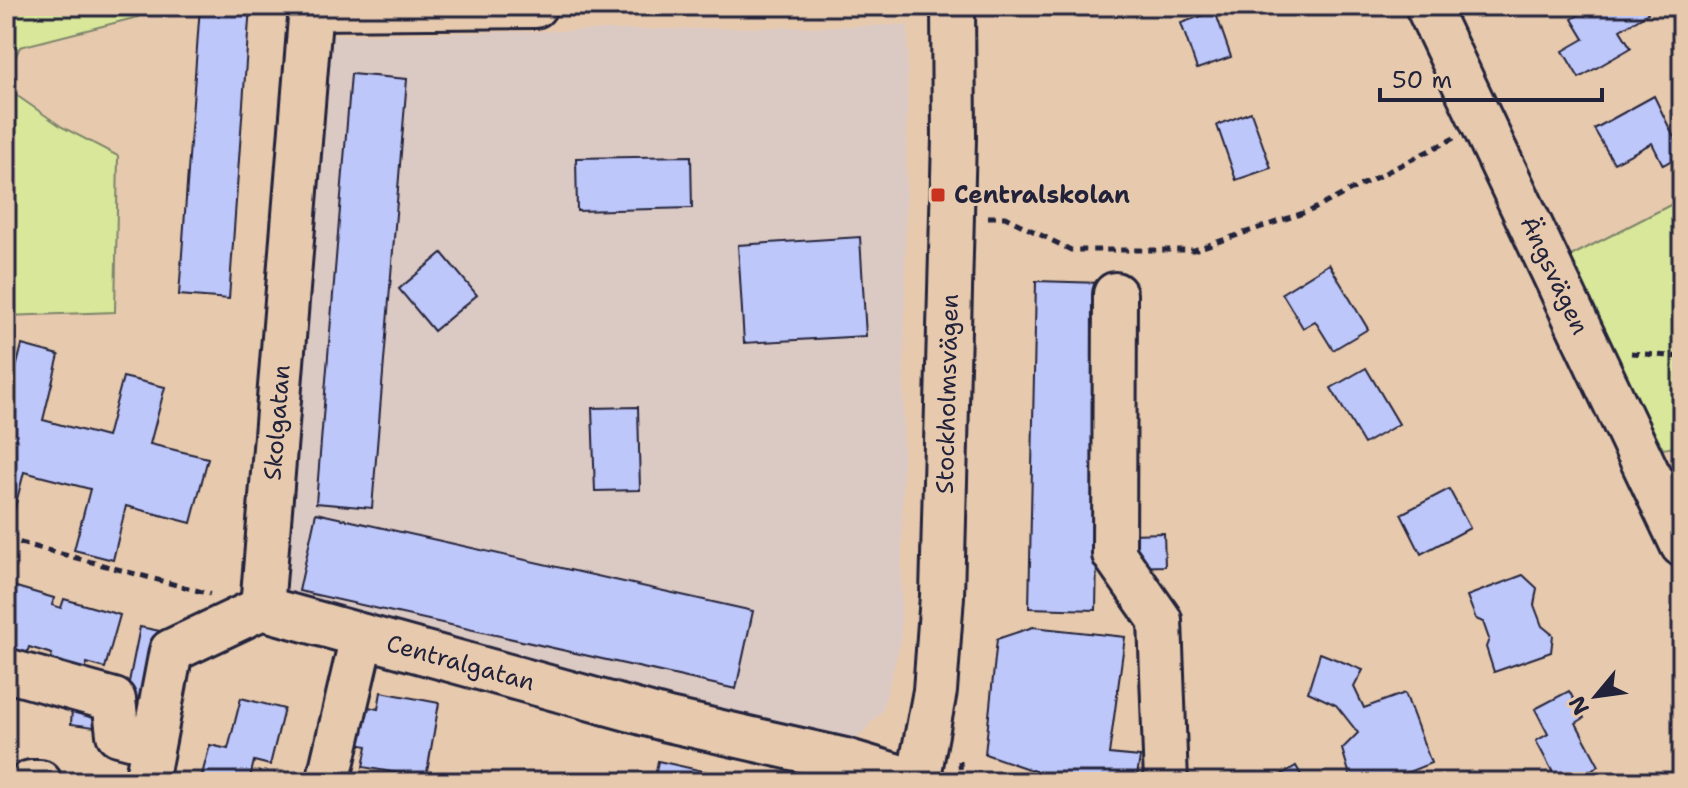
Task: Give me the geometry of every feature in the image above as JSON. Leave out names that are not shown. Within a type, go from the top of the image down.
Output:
[{"type":"street","points":[[311,7],[535,6]]},
{"type":"street","name":"Stockholmsvägen","points":[[918,782],[935,691],[942,596],[952,216],[953,6]]},
{"type":"street","name":"Ängsvägen","points":[[1427,6],[1590,344],[1682,545]]},
{"type":"street","name":"Skolgatan","points":[[262,608],[311,7]]},
{"type":"street","points":[[1115,294],[1114,554],[1160,620],[1166,782]]},
{"type":"street","points":[[149,763],[171,651],[262,608]]},
{"type":"street","name":"Centralgatan","points":[[262,608],[668,720],[845,760],[918,782]]},
{"type":"street","points":[[328,782],[362,636]]},
{"type":"street","points":[[6,670],[114,700],[118,734],[149,763]]},
{"type":"street","points":[[31,782],[40,782]]},
{"type":"path","points":[[952,216],[1005,217],[1071,250],[1194,250],[1312,210],[1484,123]]},
{"type":"path","points":[[1590,344],[1650,357],[1682,357]]},
{"type":"path","points":[[6,539],[262,608]]},
{"type":"shaded area","points":[[908,25],[901,640],[882,711],[852,744],[287,597],[328,35]]},
{"type":"green space","points":[[6,6],[137,6],[138,17],[20,47],[6,76]]},
{"type":"green space","points":[[6,88],[62,127],[118,156],[115,312],[6,316]]},
{"type":"green space","points":[[1682,199],[1682,446],[1663,449],[1563,260]]},
{"type":"building","points":[[200,6],[250,6],[229,299],[179,295]]},
{"type":"building","points":[[1594,6],[1644,6],[1648,13],[1620,30],[1631,48],[1579,78],[1563,51],[1584,39],[1572,19]]},
{"type":"building","points":[[1215,11],[1231,57],[1197,69],[1181,23]]},
{"type":"building","points":[[351,74],[407,79],[372,508],[316,503]]},
{"type":"building","points":[[1654,96],[1682,154],[1663,165],[1652,143],[1614,163],[1594,129]]},
{"type":"building","points":[[1251,112],[1271,168],[1236,180],[1217,125]]},
{"type":"building","points":[[691,156],[692,208],[577,211],[576,158]]},
{"type":"building","points":[[860,237],[866,336],[744,343],[738,245]]},
{"type":"building","points":[[442,253],[477,295],[434,331],[399,289]]},
{"type":"building","points":[[1329,264],[1368,329],[1333,350],[1315,321],[1303,328],[1282,293]]},
{"type":"building","points":[[1036,281],[1102,283],[1096,610],[1029,608]]},
{"type":"building","points":[[22,345],[59,355],[43,420],[107,437],[123,377],[165,387],[150,444],[208,458],[191,523],[126,506],[113,560],[74,550],[90,489],[24,472],[10,527],[6,526],[6,407]]},
{"type":"building","points":[[1366,368],[1399,424],[1364,444],[1331,388]]},
{"type":"building","points":[[638,407],[640,490],[595,491],[592,408]]},
{"type":"building","points":[[1449,489],[1470,528],[1421,554],[1401,514]]},
{"type":"building","points":[[316,513],[753,611],[736,689],[299,591]]},
{"type":"building","points":[[1164,533],[1165,566],[1132,567],[1131,534]]},
{"type":"building","points":[[1523,575],[1537,588],[1534,605],[1542,626],[1553,635],[1551,652],[1494,672],[1486,647],[1489,639],[1483,622],[1476,619],[1467,596]]},
{"type":"building","points":[[6,584],[54,598],[52,605],[61,608],[64,599],[120,615],[105,668],[87,663],[83,678],[48,668],[52,654],[29,647],[24,663],[6,657]]},
{"type":"building","points":[[140,627],[170,633],[151,722],[122,717]]},
{"type":"building","points":[[1033,627],[1125,637],[1109,754],[1140,757],[1136,782],[1066,782],[985,754],[997,639]]},
{"type":"building","points":[[1320,653],[1363,670],[1354,687],[1364,708],[1405,693],[1431,763],[1384,782],[1352,782],[1342,749],[1358,733],[1336,705],[1308,692]]},
{"type":"building","points":[[1569,691],[1584,718],[1576,723],[1599,766],[1569,782],[1558,782],[1536,741],[1548,734],[1535,709]]},
{"type":"building","points":[[381,692],[439,703],[426,778],[363,767],[367,746],[352,743],[359,705],[378,709]]},
{"type":"building","points":[[241,698],[284,709],[270,765],[254,761],[249,782],[200,782],[210,745],[228,749]]},
{"type":"building","points":[[72,709],[96,711],[94,727],[71,724]]},
{"type":"building","points":[[658,761],[752,782],[654,782]]},
{"type":"building","points":[[1296,766],[1305,782],[1269,782]]},
{"type":"place","name":"Centralskolan","points":[[938,195]]}]
